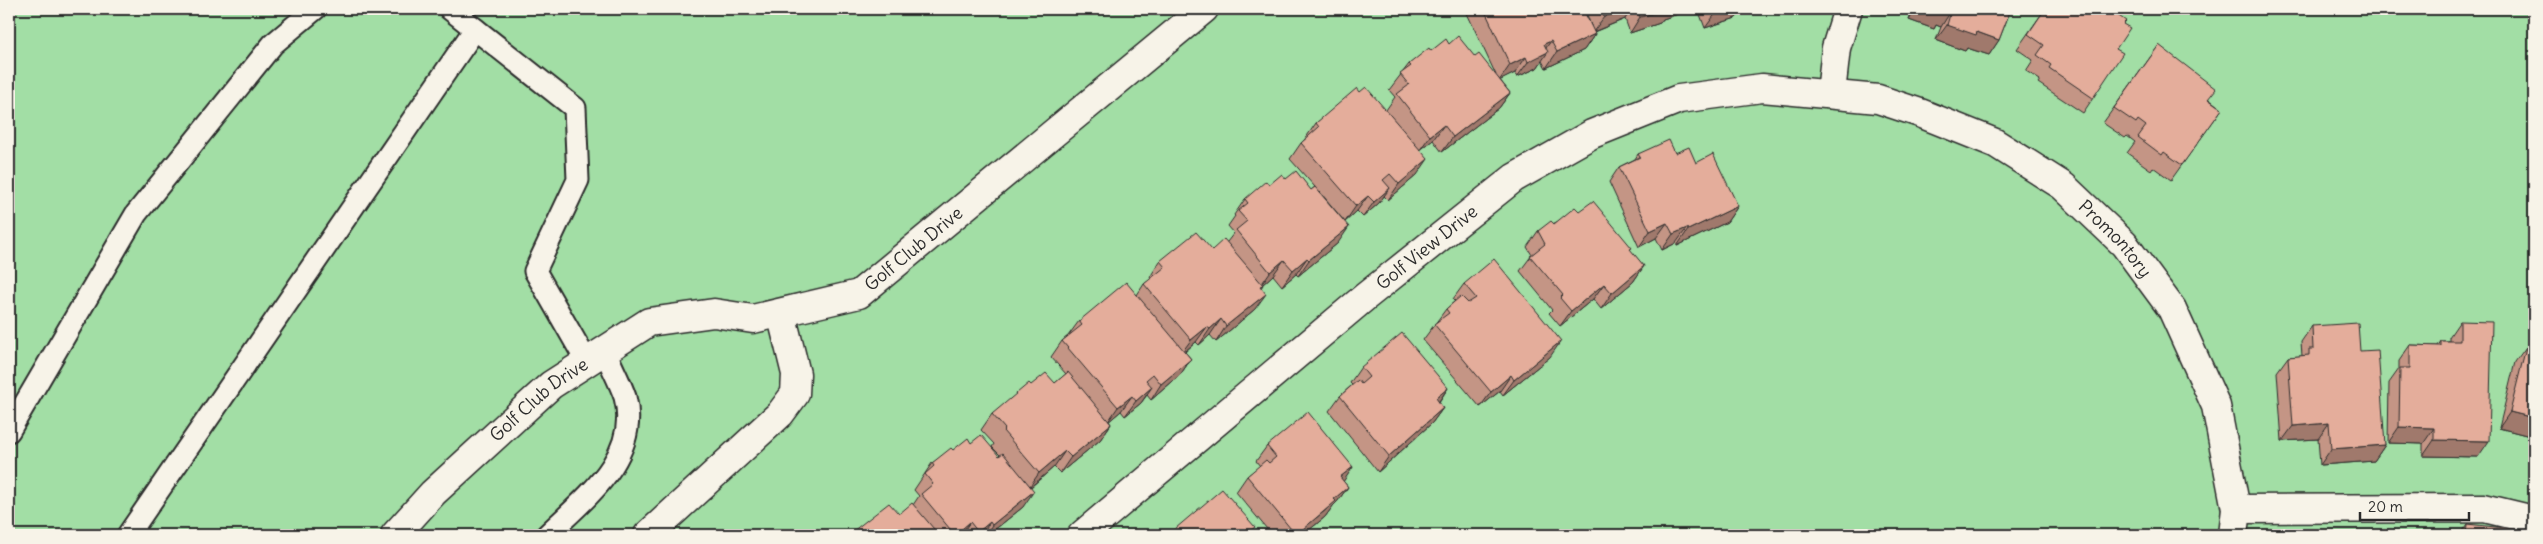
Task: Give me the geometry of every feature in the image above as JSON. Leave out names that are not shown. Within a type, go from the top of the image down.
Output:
[{"type":"street","name":"Golf Club Drive","points":[[395,535],[433,493],[551,385],[649,322],[714,313],[753,319],[859,294],[1204,9]]},
{"type":"street","points":[[1830,94],[1836,48],[1848,9]]},
{"type":"street","name":"Golf View Drive","points":[[1082,535],[1365,297],[1514,178],[1592,134],[1679,99],[1762,88],[1830,94]]},
{"type":"street","name":"Promontory","points":[[1830,94],[1878,99],[1994,143],[2063,186],[2124,244],[2172,308],[2216,406],[2235,522]]},
{"type":"street","points":[[648,535],[780,414],[795,394],[796,374],[780,313]]},
{"type":"street","points":[[2235,522],[2484,508],[2534,520]]},
{"type":"lane","points":[[9,431],[136,214],[273,44],[315,9]]},
{"type":"lane","points":[[450,9],[575,108],[578,180],[535,271],[625,398],[627,435],[608,475],[546,535]]},
{"type":"lane","points":[[128,535],[475,29]]},
{"type":"green space","points":[[9,9],[2534,9],[2534,535],[9,535]]},
{"type":"building","points":[[1484,9],[1583,9],[1595,34],[1557,52],[1551,41],[1544,44],[1548,52],[1528,62],[1526,57],[1510,65]]},
{"type":"building","points":[[1601,9],[1623,9],[1604,17]]},
{"type":"building","points":[[1637,9],[1667,9],[1640,17]]},
{"type":"building","points":[[1714,9],[1728,9],[1716,13]]},
{"type":"building","points":[[1933,9],[1946,9],[1945,13]]},
{"type":"building","points":[[1946,9],[2011,9],[1999,40],[1977,32],[1976,35],[1947,25],[1951,11]]},
{"type":"building","points":[[2045,9],[2111,9],[2126,21],[2123,24],[2130,28],[2116,49],[2123,53],[2093,98],[2049,68],[2051,65],[2037,55],[2044,45],[2028,34]]},
{"type":"building","points":[[1458,36],[1475,57],[1479,54],[1510,93],[1453,137],[1444,125],[1430,136],[1397,94],[1409,85],[1400,74],[1429,48],[1431,51],[1446,39],[1449,44]]},
{"type":"building","points":[[2159,45],[2216,89],[2208,99],[2222,109],[2182,165],[2164,152],[2162,155],[2138,137],[2146,126],[2138,120],[2136,123],[2114,108]]},
{"type":"building","points":[[1366,87],[1428,159],[1399,184],[1390,174],[1383,180],[1390,188],[1374,202],[1368,196],[1356,206],[1301,143],[1319,127],[1316,123],[1357,88],[1360,92]]},
{"type":"building","points":[[1669,140],[1675,153],[1689,147],[1696,163],[1713,154],[1738,206],[1688,230],[1687,228],[1673,234],[1667,223],[1650,231],[1619,167],[1640,157],[1638,154]]},
{"type":"building","points":[[1296,171],[1311,190],[1315,187],[1349,227],[1309,260],[1307,258],[1293,270],[1284,260],[1270,272],[1236,230],[1247,221],[1238,211],[1248,203],[1245,199],[1266,181],[1269,185],[1282,174],[1286,179]]},
{"type":"building","points":[[1593,201],[1632,248],[1630,249],[1644,266],[1612,293],[1604,284],[1571,311],[1560,298],[1563,295],[1530,256],[1545,244],[1538,231],[1551,221],[1554,224],[1575,207],[1579,211]]},
{"type":"building","points":[[1196,232],[1212,250],[1224,239],[1263,285],[1260,286],[1266,294],[1226,326],[1221,319],[1210,329],[1207,327],[1191,340],[1144,284],[1165,267],[1160,261]]},
{"type":"building","points":[[1494,259],[1561,341],[1514,380],[1511,375],[1491,392],[1434,324],[1449,313],[1446,309],[1461,296],[1468,303],[1476,298],[1464,284]]},
{"type":"building","points":[[1126,282],[1191,359],[1161,384],[1153,374],[1146,380],[1152,387],[1136,401],[1132,396],[1118,407],[1062,341],[1082,325],[1079,321]]},
{"type":"building","points":[[2460,321],[2492,322],[2489,441],[2434,440],[2434,428],[2399,427],[2400,368],[2410,368],[2410,345],[2441,346],[2441,341],[2460,341]]},
{"type":"building","points":[[2358,323],[2360,351],[2378,350],[2385,445],[2331,449],[2329,423],[2293,426],[2288,357],[2309,355],[2309,349],[2313,349],[2312,326]]},
{"type":"building","points":[[1402,333],[1448,388],[1436,398],[1443,408],[1389,456],[1340,396],[1358,380],[1361,384],[1369,377],[1361,367]]},
{"type":"building","points":[[2526,347],[2534,349],[2534,418],[2510,412]]},
{"type":"building","points":[[1068,372],[1111,424],[1071,457],[1065,451],[1039,473],[1003,431],[1005,429],[992,414],[1029,383],[1031,385],[1046,373],[1055,383]]},
{"type":"building","points":[[1308,412],[1353,467],[1340,477],[1348,487],[1334,499],[1336,501],[1296,535],[1247,476],[1266,460],[1269,463],[1276,457],[1267,446]]},
{"type":"building","points":[[981,435],[999,456],[1003,453],[1034,491],[992,525],[990,522],[978,532],[970,522],[955,535],[921,494],[933,484],[925,474],[934,466],[932,463],[951,448],[953,450],[968,438],[971,443]]},
{"type":"building","points":[[1222,489],[1255,527],[1250,531],[1254,535],[1169,534]]},
{"type":"building","points":[[889,503],[899,514],[912,503],[939,535],[848,535]]},
{"type":"building","points":[[2467,524],[2523,530],[2522,535],[2466,535]]}]
